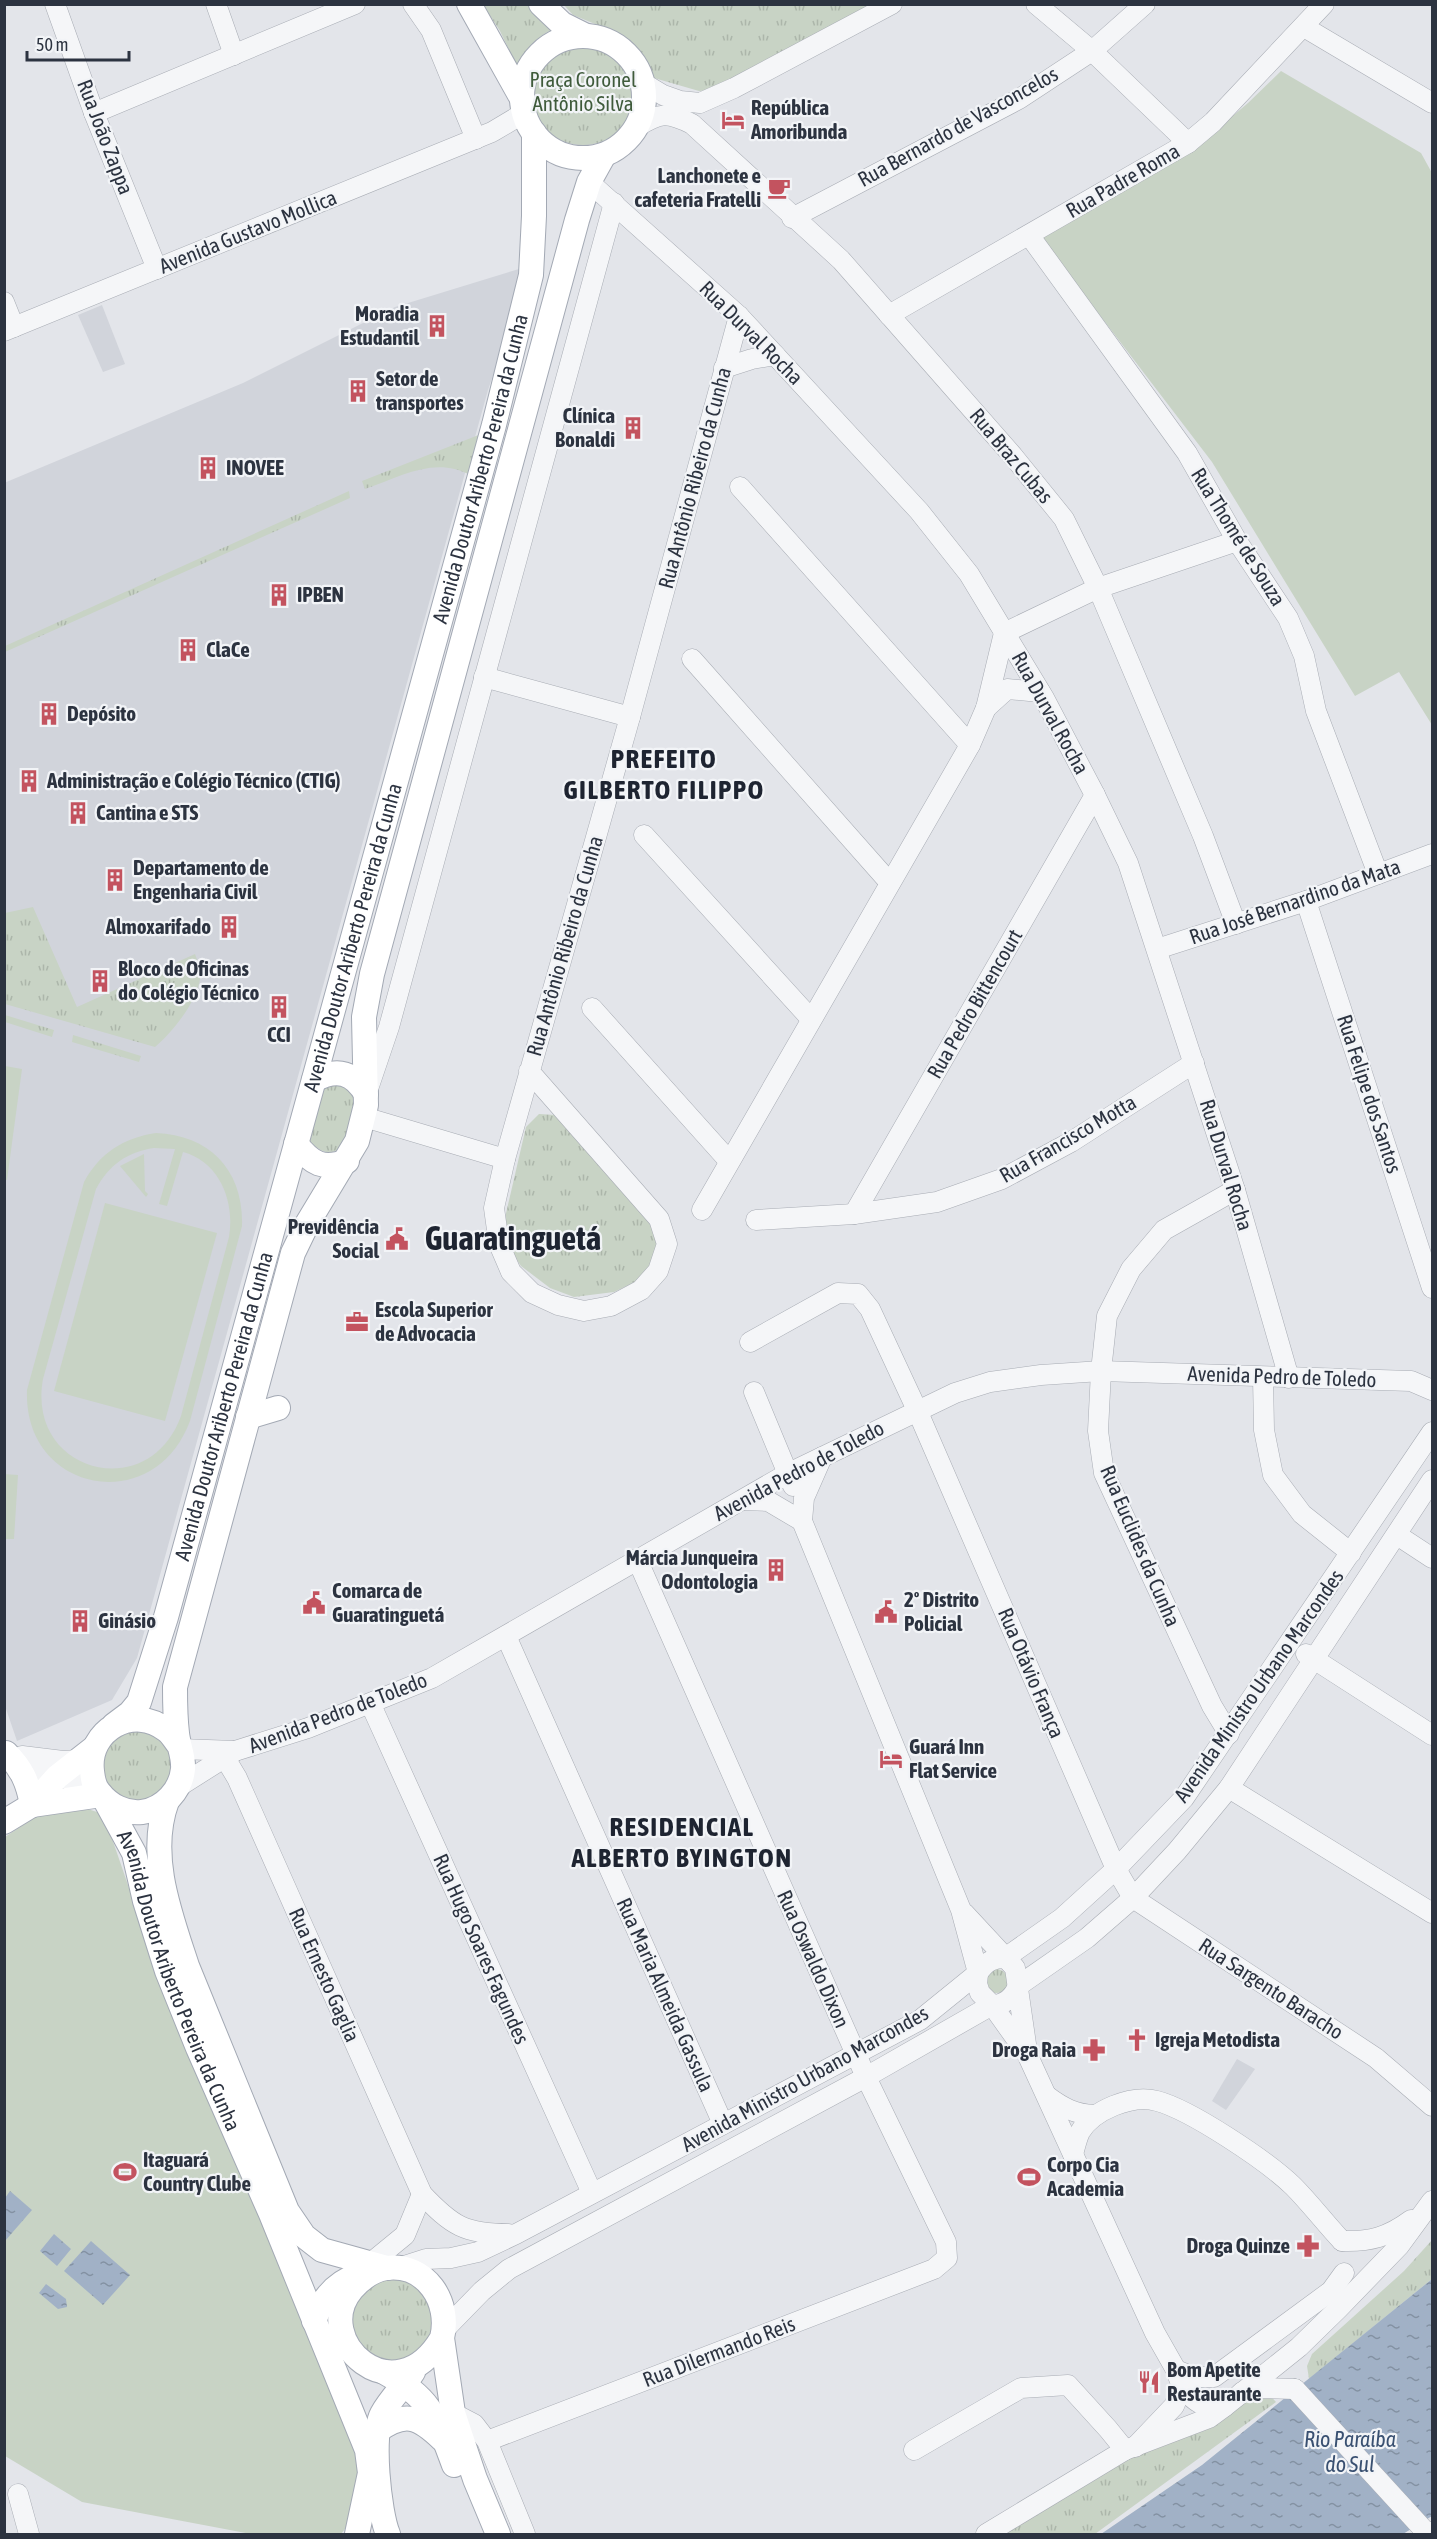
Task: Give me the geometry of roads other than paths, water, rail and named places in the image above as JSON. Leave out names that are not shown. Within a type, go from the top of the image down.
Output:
[{"type":"main road","points":[[469,4],[528,118],[553,151],[570,158],[585,159],[604,155],[623,144],[637,127],[644,107],[643,83],[634,63],[620,48],[603,39],[584,35],[562,24],[542,4]]},
{"type":"main road","points":[[528,118],[529,68],[543,50],[562,39],[584,35]]},
{"type":"main road","name":"Avenida Doutor Ariberto Pereira da Cunha","points":[[113,1726],[130,1713],[139,1702],[156,1649],[494,425],[528,286],[534,216],[528,118]]},
{"type":"main road","name":"Avenida Doutor Ariberto Pereira da Cunha","points":[[179,1747],[175,1715],[176,1687],[293,1253],[307,1224],[357,1141],[365,1106],[364,1017],[372,974],[589,182],[604,155]]},
{"type":"main road","points":[[314,1080],[324,1075],[345,1074],[358,1082],[365,1106]]},
{"type":"main road","points":[[296,1144],[304,1154],[323,1166],[333,1166],[347,1161]]},
{"type":"main road","points":[[249,1416],[278,1408]]},
{"type":"main road","points":[[4,1822],[32,1805],[57,1778],[86,1754],[113,1726],[133,1719],[148,1720],[167,1730],[179,1747],[183,1769],[172,1794],[152,1810],[139,1812],[121,1810],[100,1794],[91,1759],[86,1754]]},
{"type":"main road","points":[[5,1753],[21,1768],[29,1784],[32,1805]]},
{"type":"main road","points":[[32,1805],[100,1794]]},
{"type":"main road","name":"Avenida Doutor Ariberto Pereira da Cunha","points":[[100,1794],[134,1853],[145,1901],[167,1971],[367,2451],[370,2474],[357,2535]]},
{"type":"main road","name":"Avenida Doutor Ariberto Pereira da Cunha","points":[[172,1794],[160,1819],[158,1851],[176,1931],[187,1966],[287,2211],[304,2236],[322,2250],[383,2267]]},
{"type":"main road","points":[[381,2371],[360,2362],[348,2348],[341,2331],[341,2312],[347,2294],[359,2280],[383,2267]]},
{"type":"main road","points":[[314,2321],[320,2305],[329,2293],[349,2278],[383,2267],[418,2274],[435,2288],[444,2307],[444,2333],[453,2413],[467,2480],[482,2535]]},
{"type":"main road","points":[[388,2535],[378,2479],[377,2431],[381,2415],[410,2376],[432,2355],[444,2333]]},
{"type":"main road","points":[[326,2352],[353,2366],[410,2376]]},
{"type":"main road","points":[[410,2376],[422,2399],[437,2419],[445,2442],[498,2535]]},
{"type":"main road","points":[[377,2431],[390,2421],[403,2417],[416,2419],[428,2425],[445,2442]]},
{"type":"street","name":"Rua João Zappa","points":[[55,4],[94,113],[157,269]]},
{"type":"street","points":[[216,4],[234,55]]},
{"type":"street","points":[[94,113],[355,4]]},
{"type":"street","points":[[413,4],[431,30],[484,136]]},
{"type":"street","points":[[643,83],[663,95],[680,101],[700,103],[734,88],[892,4]]},
{"type":"street","points":[[1036,4],[1092,51],[1188,143]]},
{"type":"street","name":"Rua Bernardo de Vasconcelos","points":[[792,218],[1019,99],[1092,51],[1145,4]]},
{"type":"street","name":"Rua Padre Roma","points":[[889,315],[1188,143],[1213,122],[1324,4]]},
{"type":"street","points":[[1304,27],[1432,103]]},
{"type":"street","points":[[708,139],[702,113],[703,107],[711,98]]},
{"type":"street","name":"Rua Braz Cubas","points":[[637,127],[655,116],[671,114],[692,124],[792,218],[841,260],[1013,456],[1064,519],[1098,588],[1203,836],[1236,924]]},
{"type":"street","name":"Avenida Gustavo Mollica","points":[[9,329],[528,118]]},
{"type":"street","name":"Rua Durval Rocha","points":[[589,182],[739,315],[919,511],[969,574],[1040,692],[1128,863],[1235,1190],[1289,1378]]},
{"type":"street","name":"Avenida Doutor Ariberto Pereira da Cunha","points":[[365,1106],[389,1027],[614,203]]},
{"type":"street","name":"Rua Thomé de Souza","points":[[1029,235],[1187,453],[1237,541],[1288,618],[1304,656],[1316,711],[1378,874]]},
{"type":"street","points":[[4,302],[9,329]]},
{"type":"street","name":"Rua Antônio Ribeiro da Cunha","points":[[529,1071],[659,1219],[667,1244],[658,1271],[641,1290],[611,1306],[584,1311],[558,1305],[532,1293],[511,1272],[499,1244],[494,1208],[529,1071],[630,717],[739,315]]},
{"type":"street","points":[[724,368],[752,359],[775,355]]},
{"type":"street","points":[[740,487],[970,745]]},
{"type":"street","points":[[702,1210],[970,745],[986,708],[1004,633],[1098,588],[1237,541]]},
{"type":"street","points":[[692,659],[890,883]]},
{"type":"street","points":[[484,676],[630,717]]},
{"type":"street","points":[[986,708],[1007,689],[1040,692]]},
{"type":"street","name":"Rua Pedro Bittencourt","points":[[854,1214],[1095,795]]},
{"type":"street","points":[[644,835],[811,1019]]},
{"type":"street","name":"Rua José Bernardino da Mata","points":[[1157,949],[1306,901],[1432,854]]},
{"type":"street","name":"Rua Felipe dos Santos","points":[[1306,901],[1432,1287]]},
{"type":"street","points":[[592,1008],[729,1161]]},
{"type":"street","name":"Rua Francisco Motta","points":[[756,1220],[854,1214],[937,1202],[1002,1179],[1071,1142],[1194,1063]]},
{"type":"street","points":[[365,1106],[505,1159]]},
{"type":"street","name":"Rua Euclides da Cunha","points":[[1229,1734],[1212,1706],[1104,1473],[1098,1431],[1107,1316],[1131,1269],[1164,1230],[1235,1190]]},
{"type":"street","name":"Rua Otávio França","points":[[750,1342],[838,1293],[858,1294],[870,1309],[917,1410],[1116,1869]]},
{"type":"street","name":"Avenida Pedro de Toledo","points":[[172,1794],[230,1755],[370,1705],[432,1678],[782,1477],[955,1393],[990,1382],[1041,1375],[1101,1371],[1411,1381]]},
{"type":"street","points":[[1411,1381],[1432,1373]]},
{"type":"street","points":[[1263,1377],[1264,1430],[1273,1474],[1302,1514],[1351,1553]]},
{"type":"street","points":[[1411,1381],[1432,1390]]},
{"type":"street","points":[[754,1392],[782,1477],[961,1910],[978,1973],[977,1984],[980,1993],[992,2005],[1027,2054],[1155,2333],[1179,2378],[1192,2398],[1205,2407],[1224,2407]]},
{"type":"street","name":"Avenida Ministro Urbano Marcondes","points":[[383,2267],[478,2252],[516,2234],[920,2020],[978,1973],[986,1963],[995,1958],[1005,1958],[1062,1918],[1116,1869],[1184,1798],[1432,1432]]},
{"type":"street","points":[[798,1513],[822,1457]]},
{"type":"street","name":"Avenida Ministro Urbano Marcondes","points":[[444,2333],[482,2291],[509,2269],[866,2077],[992,2005],[1000,2005],[1007,2001],[1018,1986],[1087,1938],[1133,1898],[1177,1851],[1229,1788],[1432,1480]]},
{"type":"street","points":[[743,1500],[768,1502],[798,1513]]},
{"type":"street","points":[[1397,1535],[1432,1558]]},
{"type":"street","name":"Rua Oswaldo Dixon","points":[[636,1559],[855,2054],[946,2242],[948,2258]]},
{"type":"street","name":"Rua Maria Almeida Gassula","points":[[506,1636],[723,2124]]},
{"type":"street","points":[[1290,1644],[1432,1735]]},
{"type":"street","name":"Rua Hugo Soares Fagundes","points":[[370,1705],[592,2193]]},
{"type":"street","name":"Avenida Pedro de Toledo","points":[[179,1747],[230,1755]]},
{"type":"street","points":[[5,1753],[63,1761],[86,1754]]},
{"type":"street","points":[[5,1753],[57,1778],[100,1794]]},
{"type":"street","name":"Rua Ernesto Gaglia","points":[[230,1755],[237,1779],[422,2194]]},
{"type":"street","points":[[1229,1788],[1432,1913]]},
{"type":"street","name":"Rua Sargento Baracho","points":[[1116,1869],[1133,1898],[1376,2058],[1432,2106]]},
{"type":"street","points":[[961,1910],[1015,1968],[1027,2054]]},
{"type":"street","points":[[1047,2096],[1061,2107],[1076,2114],[1094,2115],[1130,2101],[1156,2100],[1185,2113],[1247,2150],[1292,2185],[1342,2241],[1344,2273],[1340,2308]]},
{"type":"street","points":[[1073,2154],[1080,2132],[1094,2115]]},
{"type":"street","points":[[383,2267],[405,2235],[422,2194],[456,2225],[483,2234],[516,2234]]},
{"type":"street","points":[[1342,2241],[1365,2242],[1382,2238],[1397,2230],[1428,2206]]},
{"type":"street","points":[[986,2535],[1130,2448],[1209,2418],[1224,2407],[1299,2347],[1340,2308],[1399,2246],[1428,2206]]},
{"type":"street","name":"Rua Dilermando Reis","points":[[487,2441],[934,2269],[948,2258]]},
{"type":"street","points":[[1179,2378],[1214,2377],[1331,2290],[1344,2273]]},
{"type":"street","points":[[1299,2347],[1293,2365],[1297,2391],[1426,2531]]},
{"type":"street","points":[[1130,2448],[1174,2406],[1179,2378]]},
{"type":"street","points":[[914,2450],[1022,2388],[1068,2385],[1108,2429],[1130,2448]]},
{"type":"street","points":[[1240,2392],[1263,2388],[1297,2391]]},
{"type":"street","points":[[453,2413],[474,2424],[487,2441],[525,2535]]},
{"type":"street","points":[[18,2494],[29,2535]]},
{"type":"water","points":[[10,2191],[32,2210],[5,2241],[5,2198]]},
{"type":"water","points":[[54,2234],[71,2249],[57,2266],[40,2251]]},
{"type":"water","points":[[91,2241],[130,2275],[103,2305],[64,2271]]},
{"type":"water","name":"Rio Paraíba do Sul","points":[[1432,2279],[1432,2516],[1403,2534],[1101,2534],[1202,2465]]},
{"type":"water","points":[[46,2284],[66,2299],[67,2307],[58,2309],[39,2293]]},
{"type":"place","name":"República Amoribunda","points":[[733,120]]},
{"type":"place","name":"Lanchonete e cafeteria Fratelli","points":[[779,188]]},
{"type":"place","name":"Moradia Estudantil","points":[[437,326]]},
{"type":"place","name":"Setor de transportes","points":[[358,391]]},
{"type":"place","name":"Clínica Bonaldi","points":[[633,428]]},
{"type":"place","name":"INOVEE","points":[[208,468]]},
{"type":"place","name":"IPBEN","points":[[279,595]]},
{"type":"place","name":"ClaCe","points":[[188,650]]},
{"type":"place","name":"Depósito","points":[[49,714]]},
{"type":"place","name":"Administração e Colégio Técnico (CTIG)","points":[[29,781]]},
{"type":"place","name":"Cantina e STS","points":[[78,813]]},
{"type":"place","name":"Departamento de Engenharia Civil","points":[[115,880]]},
{"type":"place","name":"Almoxarifado","points":[[229,927]]},
{"type":"place","name":"Bloco de Oficinas do Colégio Técnico","points":[[100,981]]},
{"type":"place","name":"CCI","points":[[279,1007]]},
{"type":"place","name":"Previdência Social","points":[[397,1239]]},
{"type":"place","name":"Escola Superior de Advocacia","points":[[357,1322]]},
{"type":"place","name":"Márcia Junqueira Odontologia","points":[[776,1570]]},
{"type":"place","name":"Comarca de Guaratinguetá","points":[[314,1603]]},
{"type":"place","name":"2º Distrito Policial","points":[[886,1612]]},
{"type":"place","name":"Ginásio","points":[[80,1621]]},
{"type":"place","name":"Guará Inn Flat Service","points":[[891,1759]]},
{"type":"place","name":"Igreja Metodista","points":[[1137,2040]]},
{"type":"place","name":"Droga Raia","points":[[1094,2050]]},
{"type":"place","name":"Itaguará Country Clube","points":[[125,2172]]},
{"type":"place","name":"Corpo Cia Academia","points":[[1029,2177]]},
{"type":"place","name":"Droga Quinze","points":[[1308,2246]]},
{"type":"place","name":"Bom Apetite Restaurante","points":[[1149,2382]]},
{"type":"district","name":"PREFEITO GILBERTO FILIPPO","points":[[664,774]]},
{"type":"district","name":"Guaratinguetá","points":[[513,1238]]},
{"type":"district","name":"RESIDENCIAL ALBERTO BYINGTON","points":[[682,1842]]},
{"type":"park label","name":"Praça Coronel Antônio Silva","points":[[583,92]]}]
